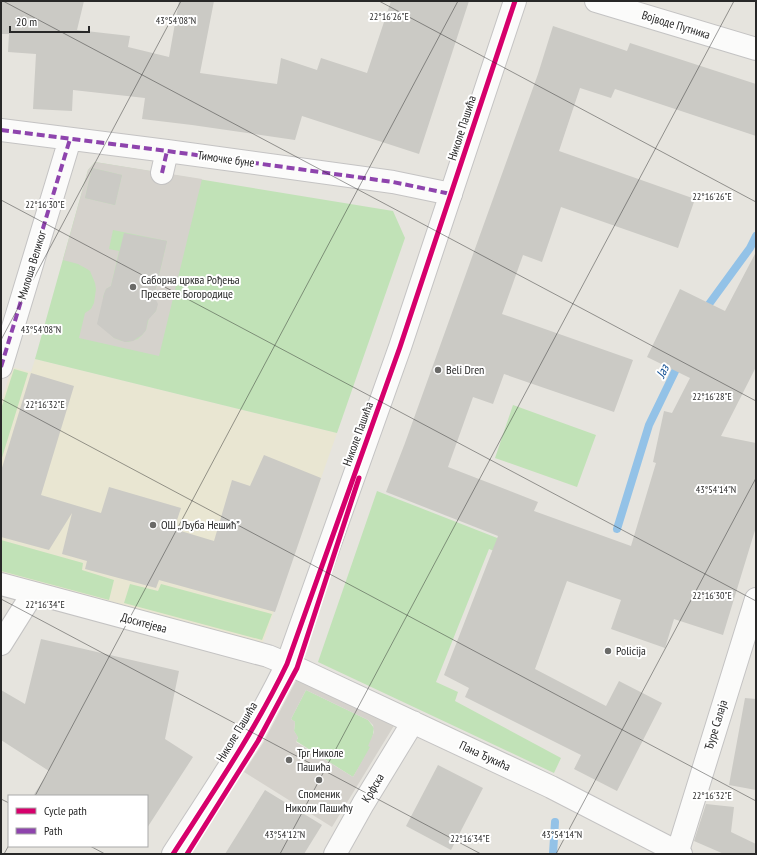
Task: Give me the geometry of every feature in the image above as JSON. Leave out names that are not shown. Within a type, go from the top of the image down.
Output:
[{"type":"street","name":"Николе Пашића","points":[[174,854],[248,735],[274,690],[286,664],[400,347],[515,1]]},
{"type":"street","name":"Војводе Путника","points":[[596,1],[756,49]]},
{"type":"street","name":"Тимочке буне","points":[[1,130],[393,182],[451,194]]},
{"type":"street","name":"Милоша Великог","points":[[1,367],[70,139]]},
{"type":"street","points":[[162,173],[167,151]]},
{"type":"street","name":"Доситејева","points":[[1,584],[268,656],[286,664]]},
{"type":"street","points":[[1,644],[33,593]]},
{"type":"street","name":"Ђуре Салаја","points":[[678,853],[756,599]]},
{"type":"street","name":"Пана Ђукића","points":[[286,664],[551,787],[678,853]]},
{"type":"street","name":"Крфска","points":[[335,854],[363,804],[413,722]]},
{"type":"shaded area","points":[[95,162],[202,179],[159,356],[79,338],[85,313],[91,309],[94,303],[96,289],[95,283],[90,271],[78,264],[63,260],[88,170]],"holes":[[[92,168],[122,175],[115,205],[85,198]],[[113,230],[167,241],[154,297],[157,306],[156,311],[149,318],[146,330],[142,335],[138,339],[128,342],[114,338],[106,330],[103,297],[106,289],[111,286],[119,251],[109,249]]]},
{"type":"shaded area","name":"ОШ „Љуба Нешић”","points":[[35,359],[337,433],[262,645],[1,573],[1,403],[12,367],[31,372]]},
{"type":"shaded area","name":"Трг Николе Пашића","points":[[297,679],[395,724],[332,827],[244,772],[263,743]],"holes":[[[306,690],[368,720],[373,725],[374,732],[368,746],[370,747],[353,777],[296,742],[298,737],[294,731],[295,722],[291,719]]]},
{"type":"green space","points":[[95,162],[393,211],[405,238],[337,433],[35,359],[88,170]]},
{"type":"green space","points":[[14,369],[28,373],[1,461],[1,409]]},
{"type":"green space","points":[[513,405],[596,435],[577,487],[495,458]]},
{"type":"green space","points":[[377,491],[518,546],[513,558],[489,549],[436,682],[458,692],[455,701],[561,758],[554,773],[318,662]]},
{"type":"green space","points":[[1,540],[83,563],[82,570],[114,580],[109,600],[1,571]]},
{"type":"green space","points":[[130,584],[158,591],[161,584],[272,614],[262,640],[124,603]]},
{"type":"green space","points":[[306,690],[368,720],[374,728],[371,747],[353,777],[296,741],[298,738],[294,731],[295,722],[291,719]]},
{"type":"building","points":[[1,1],[84,1],[77,30],[130,36],[128,47],[169,57],[179,1],[214,1],[200,73],[277,84],[281,58],[317,70],[321,58],[367,73],[391,1],[469,1],[419,154],[302,116],[295,140],[142,119],[145,98],[73,90],[72,111],[33,109],[36,54],[8,52],[9,34],[1,34]]},
{"type":"building","points":[[553,26],[627,51],[630,43],[756,84],[756,136],[615,89],[611,98],[580,88],[559,151],[695,199],[678,248],[561,207],[542,262],[523,255],[502,314],[633,360],[614,412],[504,374],[493,404],[473,397],[448,467],[538,502],[534,511],[631,546],[656,463],[653,462],[664,411],[672,413],[690,378],[647,357],[680,289],[725,311],[756,252],[756,367],[721,436],[756,443],[756,527],[723,635],[674,619],[665,648],[611,629],[621,600],[567,581],[535,669],[606,706],[619,681],[662,703],[617,791],[574,769],[581,755],[465,697],[469,688],[444,675],[498,536],[386,492],[538,74]]},
{"type":"building","points":[[92,168],[122,175],[115,205],[85,198]]},
{"type":"building","name":"Саборна црква Рођења Пресвете Богородице","points":[[124,233],[167,241],[154,296],[158,304],[156,311],[148,320],[146,330],[142,335],[133,341],[125,342],[114,338],[97,324],[104,294],[106,289],[111,286]]},
{"type":"building","points":[[31,373],[74,386],[41,495],[101,513],[109,487],[181,508],[174,529],[214,541],[232,480],[250,486],[264,455],[321,478],[275,612],[159,580],[156,588],[85,569],[87,561],[62,554],[72,513],[49,550],[1,537],[1,471]]},
{"type":"building","points":[[41,639],[179,671],[165,739],[193,757],[148,826],[148,795],[34,795],[49,771],[1,740],[1,690],[25,704]]},
{"type":"building","points":[[745,698],[756,699],[756,790],[729,785]]},
{"type":"building","points":[[438,765],[483,788],[451,850],[406,826]]},
{"type":"building","points":[[265,790],[322,825],[304,854],[225,854]]},
{"type":"building","points":[[706,804],[734,807],[731,832],[756,844],[756,854],[724,854],[694,841]]},
{"type":"waterway","name":"Јаз","points":[[704,311],[750,248],[756,236]]},
{"type":"waterway","name":"Јаз","points":[[617,529],[649,425],[680,361]]},
{"type":"waterway","name":"Јаз","points":[[553,854],[555,822]]},
{"type":"marked path","points":[[1,130],[393,182],[451,194]]},
{"type":"marked path","points":[[1,367],[70,139]]},
{"type":"marked path","points":[[162,173],[167,151]]},
{"type":"cycle path","points":[[173,854],[247,737],[275,689],[287,664],[400,347],[515,1]]},
{"type":"cycle path","points":[[187,854],[258,741],[297,668],[359,478]]},
{"type":"place","name":"Саборна црква Рођења Пресвете Богородице","points":[[133,287]]},
{"type":"place","name":"Beli Dren","points":[[438,370]]},
{"type":"place","name":"ОШ „Љуба Нешић”","points":[[153,525]]},
{"type":"place","name":"Policija","points":[[608,651]]},
{"type":"place","name":"Трг Николе Пашића","points":[[289,760]]},
{"type":"place","name":"Споменик Николи Пашићу","points":[[319,780]]}]
